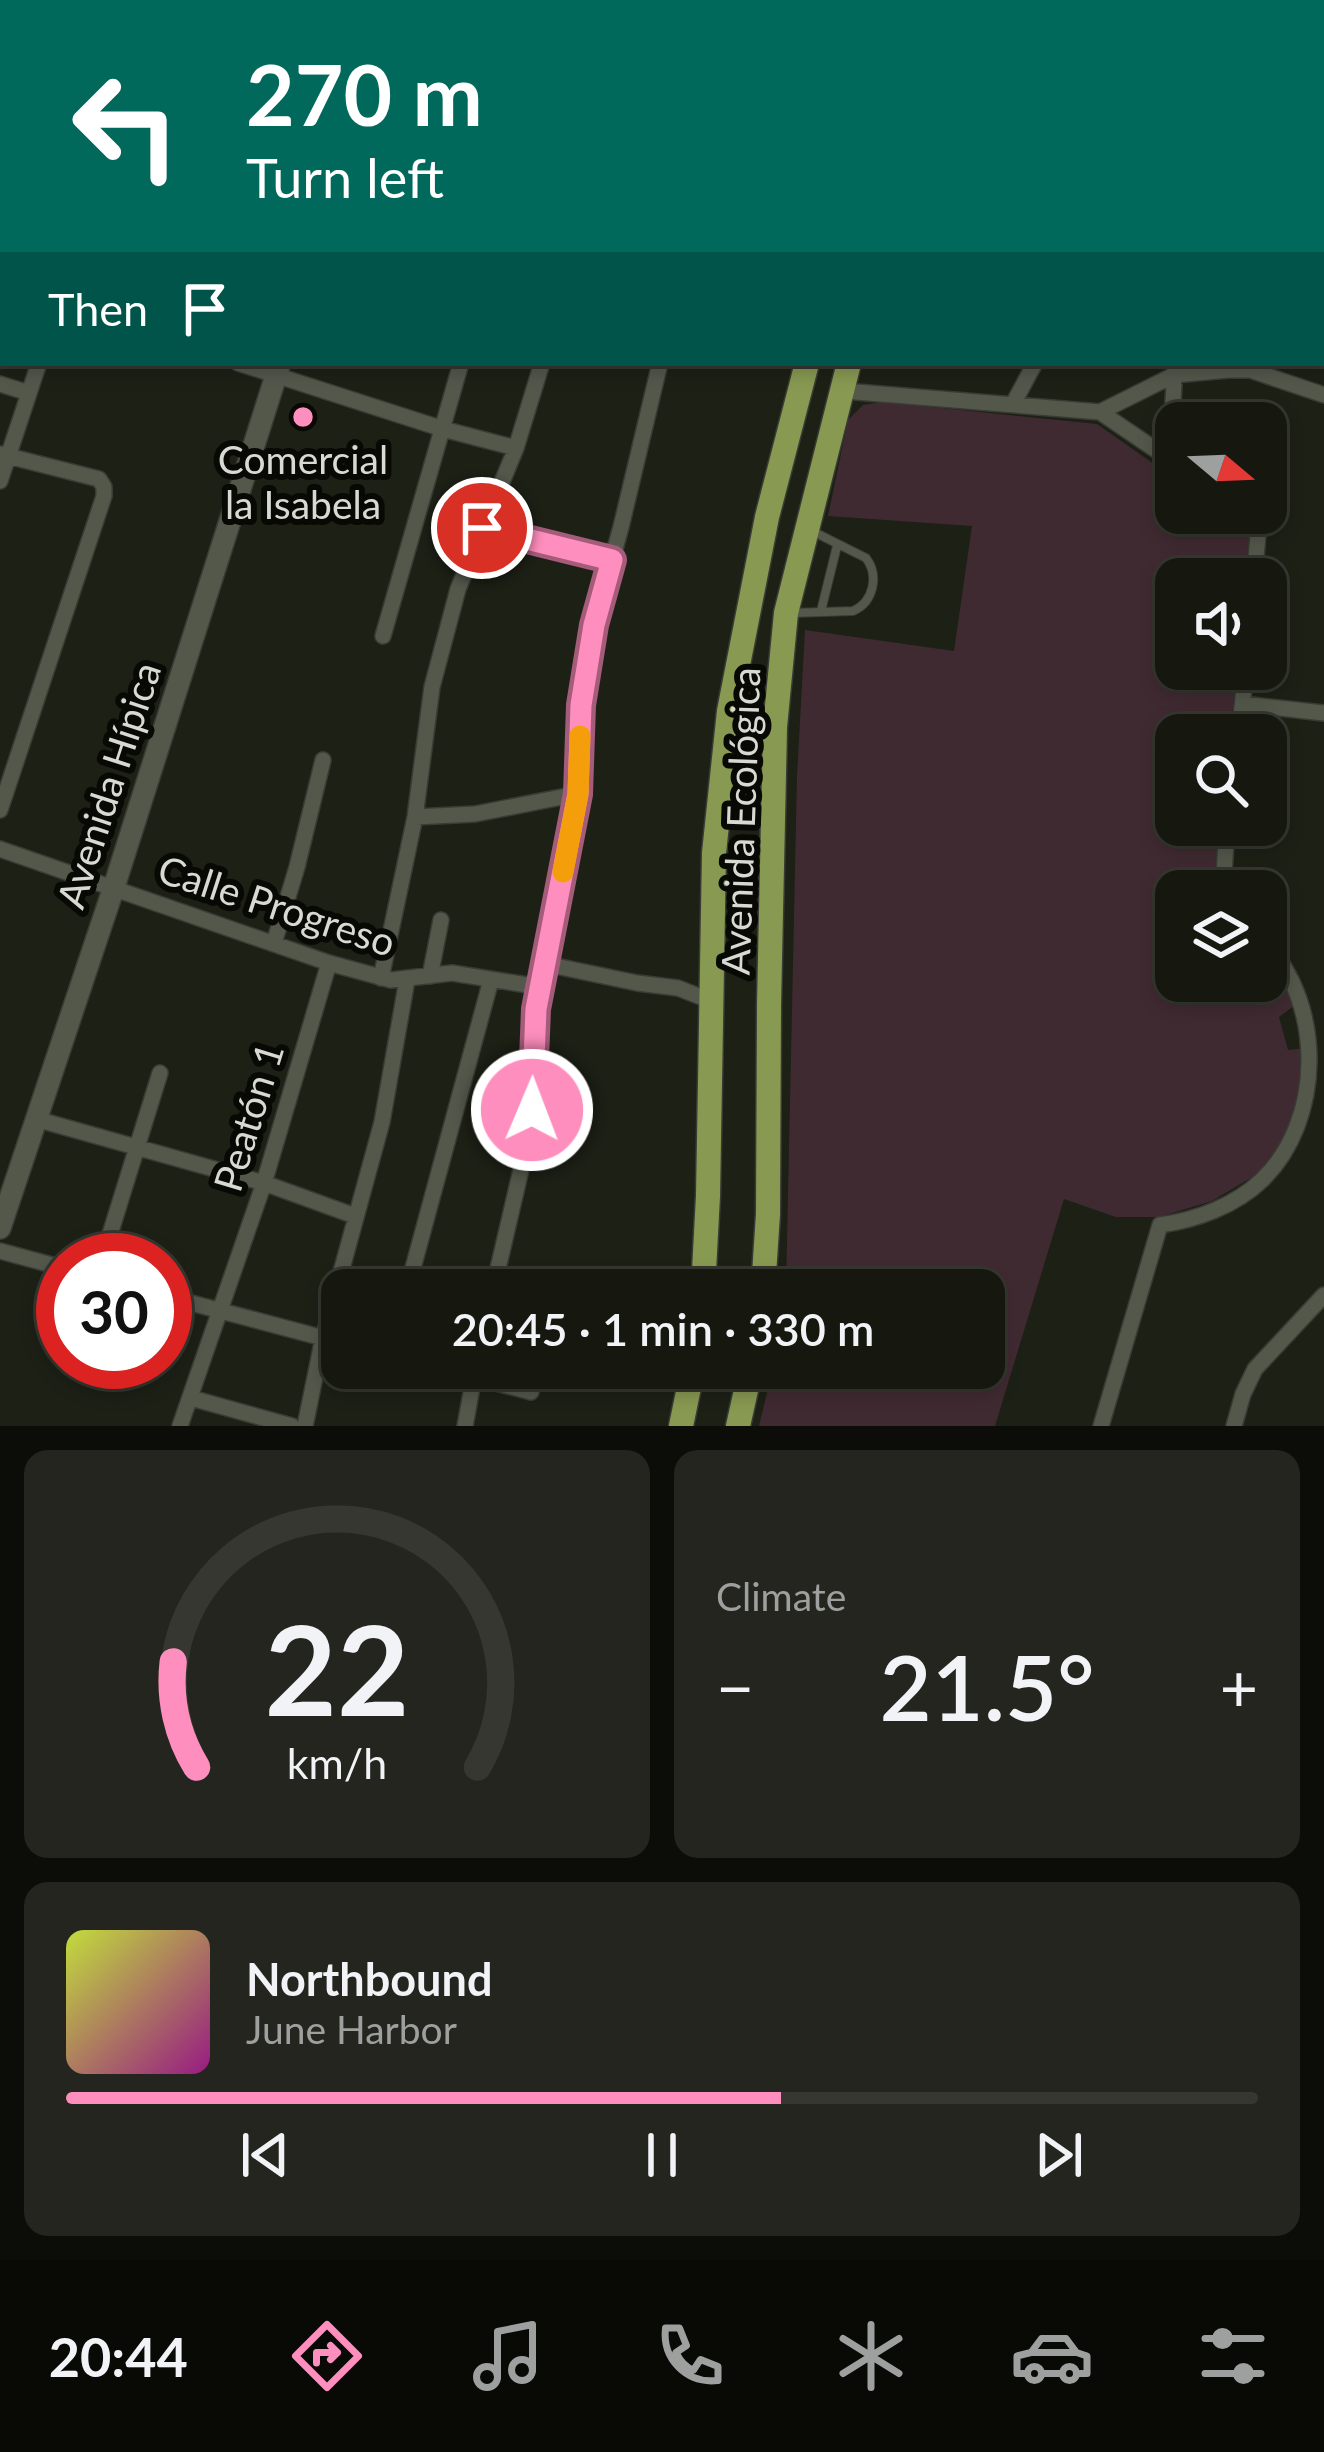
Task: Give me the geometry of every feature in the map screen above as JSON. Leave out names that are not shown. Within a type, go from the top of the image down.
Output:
[{"type":"main road","points":[[704,1269],[715,853],[729,711],[763,536],[805,366]]},
{"type":"main road","name":"Avenida Ecológica","points":[[764,1269],[775,727],[786,614],[848,366]]},
{"type":"main road","points":[[682,1426],[689,1389]]},
{"type":"main road","points":[[738,1426],[747,1389]]},
{"type":"street","points":[[0,481],[4,454],[38,366]]},
{"type":"street","points":[[383,636],[460,366]]},
{"type":"street","points":[[381,978],[416,818],[432,687],[458,589],[516,448],[541,366]]},
{"type":"street","points":[[499,1269],[530,1131],[540,987],[578,794],[581,705],[594,625],[659,366]]},
{"type":"street","points":[[1013,404],[1033,366]]},
{"type":"street","points":[[278,369],[443,428],[516,448]]},
{"type":"street","name":"Avenida Hípica","points":[[0,1228],[278,369]]},
{"type":"street","points":[[1100,412],[1174,369],[1250,370],[1324,395]]},
{"type":"street","points":[[1174,369],[1174,402]]},
{"type":"street","points":[[0,384],[29,393]]},
{"type":"street","points":[[844,391],[1100,412],[1155,449]]},
{"type":"street","points":[[0,810],[104,496],[99,479],[4,454]]},
{"type":"street","points":[[482,528],[612,560]]},
{"type":"street","points":[[1242,714],[1244,690]]},
{"type":"street","points":[[1243,704],[1324,713]]},
{"type":"street","points":[[274,943],[323,760]]},
{"type":"street","points":[[416,818],[475,814],[578,794]]},
{"type":"street","name":"Calle Progreso","points":[[0,849],[381,978],[407,980],[452,973],[540,987]]},
{"type":"street","points":[[430,976],[441,920]]},
{"type":"street","name":"Peatón 1","points":[[180,1426],[264,1183],[329,963]]},
{"type":"street","points":[[546,964],[678,988],[711,1001]]},
{"type":"street","points":[[1100,1426],[1160,1225],[1213,1212],[1261,1181],[1297,1135],[1317,1084],[1315,1049],[1310,1018],[1287,971]]},
{"type":"street","points":[[341,1269],[382,1122],[407,980]]},
{"type":"street","points":[[413,1269],[490,980]]},
{"type":"street","points":[[110,1233],[160,1073]]},
{"type":"street","points":[[36,1119],[264,1183],[355,1216]]},
{"type":"street","points":[[0,1251],[36,1261]]},
{"type":"street","points":[[1234,1426],[1255,1369],[1324,1295]]},
{"type":"street","points":[[192,1303],[321,1337]]},
{"type":"street","points":[[305,1426],[321,1348]]},
{"type":"street","points":[[465,1426],[471,1389]]},
{"type":"street","points":[[522,1389],[531,1392]]},
{"type":"street","points":[[191,1398],[262,1422],[292,1426]]},
{"type":"lane","points":[[786,614],[854,611],[872,591],[872,565],[866,558],[807,528]]},
{"type":"lane","points":[[821,611],[837,546]]},
{"type":"shaded area","points":[[883,402],[1097,424],[1154,464],[1155,534],[1250,534],[1247,558],[1155,558],[1155,690],[1235,690],[1232,714],[1155,714],[1155,846],[1219,846],[1217,870],[1155,870],[1155,1002],[1287,1002],[1287,987],[1295,1005],[1279,1017],[1288,1050],[1308,1048],[1290,1132],[1257,1174],[1212,1201],[1159,1217],[1116,1217],[1064,1199],[995,1426],[759,1426],[768,1389],[1005,1389],[1005,1269],[786,1269],[797,777],[805,630],[954,651],[972,526],[828,516],[848,420],[863,405]]},
{"type":"slow traffic","points":[[563,872],[578,794],[580,736]]},
{"type":"place","name":"Comercial la Isabela","points":[[303,417]]},
{"type":"route","points":[[482,528],[612,560],[594,625],[581,705],[578,794],[536,1009],[532,1110]]}]
